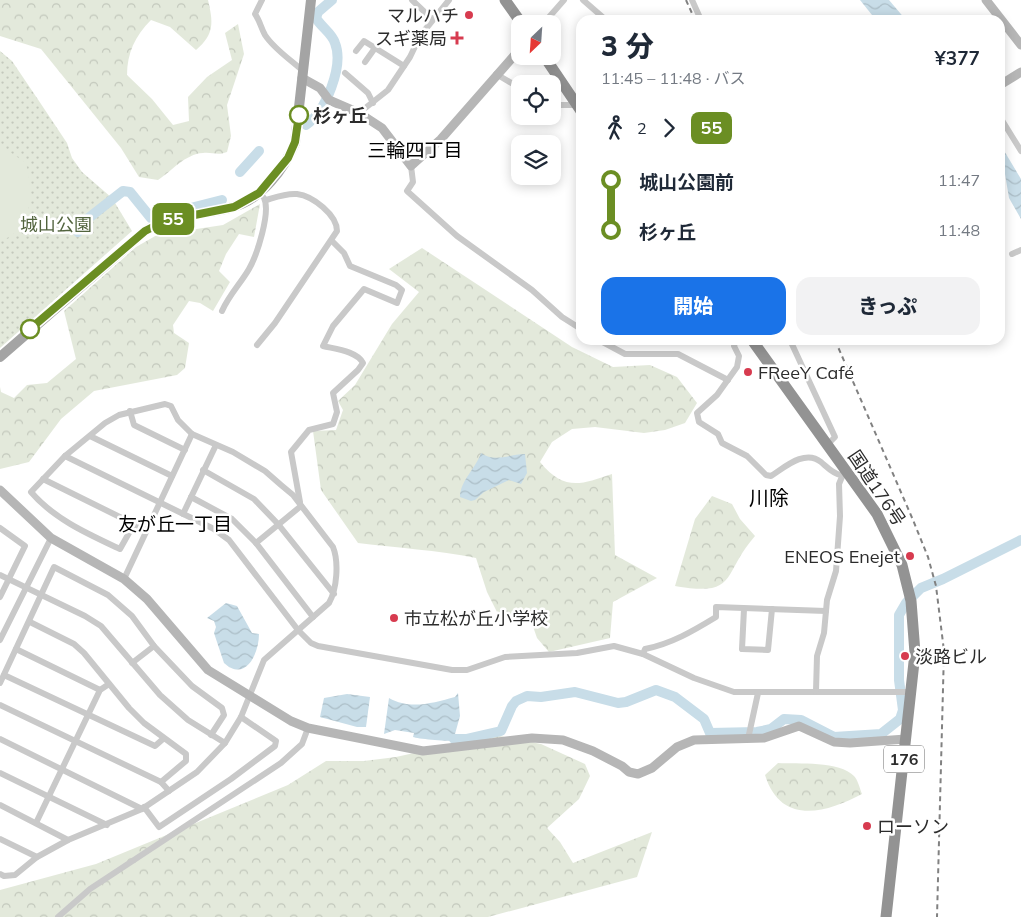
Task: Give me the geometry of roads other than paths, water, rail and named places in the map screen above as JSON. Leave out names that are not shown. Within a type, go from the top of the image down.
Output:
[{"type":"highway","points":[[505,0],[516,15]]},
{"type":"highway","points":[[550,65],[576,103]]},
{"type":"highway","name":"国道176号","points":[[755,345],[843,473],[885,529],[902,565],[910,598],[915,653],[904,691],[906,739],[886,917]]},
{"type":"main road","points":[[0,357],[145,231],[165,221],[234,207],[262,197],[288,158],[295,142],[311,0]]},
{"type":"street","points":[[262,0],[255,14],[262,24],[264,34],[303,75],[320,88],[329,100],[359,114],[386,132],[411,166],[413,182],[407,191],[457,236],[532,290],[562,317],[576,326]]},
{"type":"street","points":[[412,0],[432,19]]},
{"type":"street","points":[[359,114],[388,90],[404,66],[420,36],[449,0]]},
{"type":"street","points":[[550,15],[564,0]]},
{"type":"street","points":[[583,0],[600,15]]},
{"type":"street","points":[[692,0],[699,15]]},
{"type":"street","points":[[986,0],[998,15]]},
{"type":"street","points":[[1005,24],[1021,45]]},
{"type":"street","points":[[356,51],[364,41],[404,66]]},
{"type":"street","points":[[364,62],[374,48]]},
{"type":"street","points":[[411,166],[440,139],[491,84],[496,74],[511,58]]},
{"type":"street","points":[[1005,82],[1021,72]]},
{"type":"street","points":[[345,73],[368,93],[373,103]]},
{"type":"street","points":[[496,74],[511,83]]},
{"type":"street","points":[[561,106],[576,108]]},
{"type":"street","points":[[1005,125],[1021,151]]},
{"type":"street","points":[[222,311],[227,299],[250,268],[256,252],[265,218],[262,197],[298,194],[332,214],[337,223],[337,232],[332,241],[257,345]]},
{"type":"street","points":[[301,506],[291,452],[309,430],[333,424],[337,412],[333,394],[363,363],[362,360],[350,353],[323,346],[333,326],[364,289],[397,303],[402,290],[396,285],[350,266],[344,253],[332,241]]},
{"type":"street","points":[[1012,254],[1021,250]]},
{"type":"street","points":[[608,345],[625,354],[678,354],[728,380]]},
{"type":"street","points":[[734,345],[739,362],[718,395],[698,413],[698,422],[718,434],[722,443],[747,456],[766,475],[771,476],[788,464],[809,457],[816,458],[834,473],[843,473],[838,502],[840,516],[836,571],[826,611],[824,633],[816,656],[816,691]]},
{"type":"street","points":[[792,345],[835,437],[826,446]]},
{"type":"street","points":[[0,874],[4,876],[14,875],[68,840],[107,825],[143,808],[197,772],[225,743],[241,717],[264,660],[329,603],[334,594],[336,553],[293,495],[265,471],[192,434],[178,420],[169,405],[119,415],[105,423],[65,456],[31,492],[41,504],[76,528],[120,549],[134,524]]},
{"type":"street","points":[[130,412],[134,425],[185,450]]},
{"type":"street","points":[[124,579],[192,434]]},
{"type":"street","points":[[90,436],[172,476]]},
{"type":"street","points":[[183,514],[216,445]]},
{"type":"street","points":[[65,456],[214,529],[228,540],[298,630],[311,643],[318,646],[452,670],[467,670],[505,657],[577,654],[614,646],[643,654],[721,689],[758,692],[904,691]]},
{"type":"street","points":[[204,470],[254,499],[278,524],[334,594]]},
{"type":"street","points":[[43,479],[147,530]]},
{"type":"street","points":[[0,490],[51,538],[124,579],[147,599],[198,662],[217,676],[291,721],[308,728],[423,750],[532,738],[563,740],[593,751],[622,766],[629,772],[638,774],[652,768],[677,747],[694,740],[749,735],[764,738],[799,726],[834,742],[850,743],[906,739]]},
{"type":"street","points":[[191,497],[232,519],[256,543],[312,616]]},
{"type":"street","points":[[256,543],[301,506]]},
{"type":"street","points":[[0,539],[2,530],[25,546],[0,597]]},
{"type":"street","points":[[0,640],[51,538]]},
{"type":"street","points":[[0,683],[54,567],[108,595],[132,616],[154,646],[192,686],[222,708],[224,715],[211,735]]},
{"type":"street","points":[[0,575],[42,594],[101,626],[160,696],[188,720],[225,743]]},
{"type":"street","points":[[643,654],[644,649],[660,646],[680,638],[716,617],[716,607],[826,611]]},
{"type":"street","points":[[744,609],[742,649],[768,650],[772,609]]},
{"type":"street","points":[[30,622],[74,644],[84,653],[134,714],[163,739],[186,754],[186,760],[161,782]]},
{"type":"street","points":[[132,664],[154,646]]},
{"type":"street","points":[[16,649],[100,690]]},
{"type":"street","points":[[4,675],[155,746],[163,739]]},
{"type":"street","points":[[36,823],[100,690],[109,684]]},
{"type":"street","points":[[749,735],[758,692]]},
{"type":"street","points":[[0,705],[161,782],[169,791]]},
{"type":"street","points":[[0,739],[143,808],[159,827],[231,779],[275,746],[276,741],[241,717]]},
{"type":"street","points":[[58,917],[90,889],[281,763],[302,744],[308,728]]},
{"type":"street","points":[[0,773],[107,825]]},
{"type":"street","points":[[0,805],[68,840]]},
{"type":"street","points":[[0,839],[38,858]]},
{"type":"water","points":[[860,0],[889,0],[902,15],[872,15]]},
{"type":"water","points":[[1005,152],[1021,179],[1021,219],[1009,198],[1005,174]]},
{"type":"water","points":[[481,453],[497,458],[525,454],[527,473],[521,484],[509,480],[484,492],[475,500],[471,501],[460,497],[465,480]]},
{"type":"water","points":[[226,603],[237,606],[252,633],[259,634],[254,657],[245,668],[239,670],[224,663],[214,633],[216,627],[214,621],[207,618]]},
{"type":"water","points":[[458,693],[460,716],[455,734],[459,741],[416,738],[413,737],[414,733],[395,730],[384,734],[389,698],[397,702],[413,705],[455,697]]},
{"type":"water","points":[[347,694],[370,697],[366,727],[357,727],[320,717],[324,698]]},
{"type":"waterway","points":[[306,125],[320,110],[335,75],[337,64],[335,43],[316,18],[318,12],[332,0]]},
{"type":"waterway","points":[[240,172],[259,151]]},
{"type":"waterway","points":[[78,232],[86,220],[123,191],[130,192],[151,218],[222,200]]},
{"type":"waterway","points":[[454,739],[466,739],[501,731],[512,706],[516,701],[527,696],[541,697],[575,692],[618,703],[626,702],[656,690],[675,697],[704,719],[710,733],[757,732],[771,729],[784,719],[801,720],[834,737],[881,734],[900,719],[903,710],[899,680],[899,615],[906,603],[921,588],[1021,540]]},
{"type":"railway","points":[[686,0],[693,15]]},
{"type":"railway","points":[[837,345],[913,520],[928,557],[936,586],[944,651],[937,917]]},
{"type":"place","name":"マルハチ","points":[[469,15]]},
{"type":"place","name":"スギ薬局","points":[[457,38]]},
{"type":"place","name":"杉ヶ丘","points":[[299,115]]},
{"type":"place","name":"FReeY Café","points":[[748,372]]},
{"type":"place","name":"ENEOS Enejet","points":[[910,556]]},
{"type":"place","name":"市立松が丘小学校","points":[[394,618]]},
{"type":"place","name":"淡路ビル","points":[[905,656]]},
{"type":"place","name":"ローソン","points":[[867,826]]},
{"type":"district","name":"三輪四丁目","points":[[415,150]]},
{"type":"district","name":"川除","points":[[769,497]]},
{"type":"district","name":"友が丘一丁目","points":[[175,524]]},
{"type":"park label","name":"城山公園","points":[[56,224]]}]
